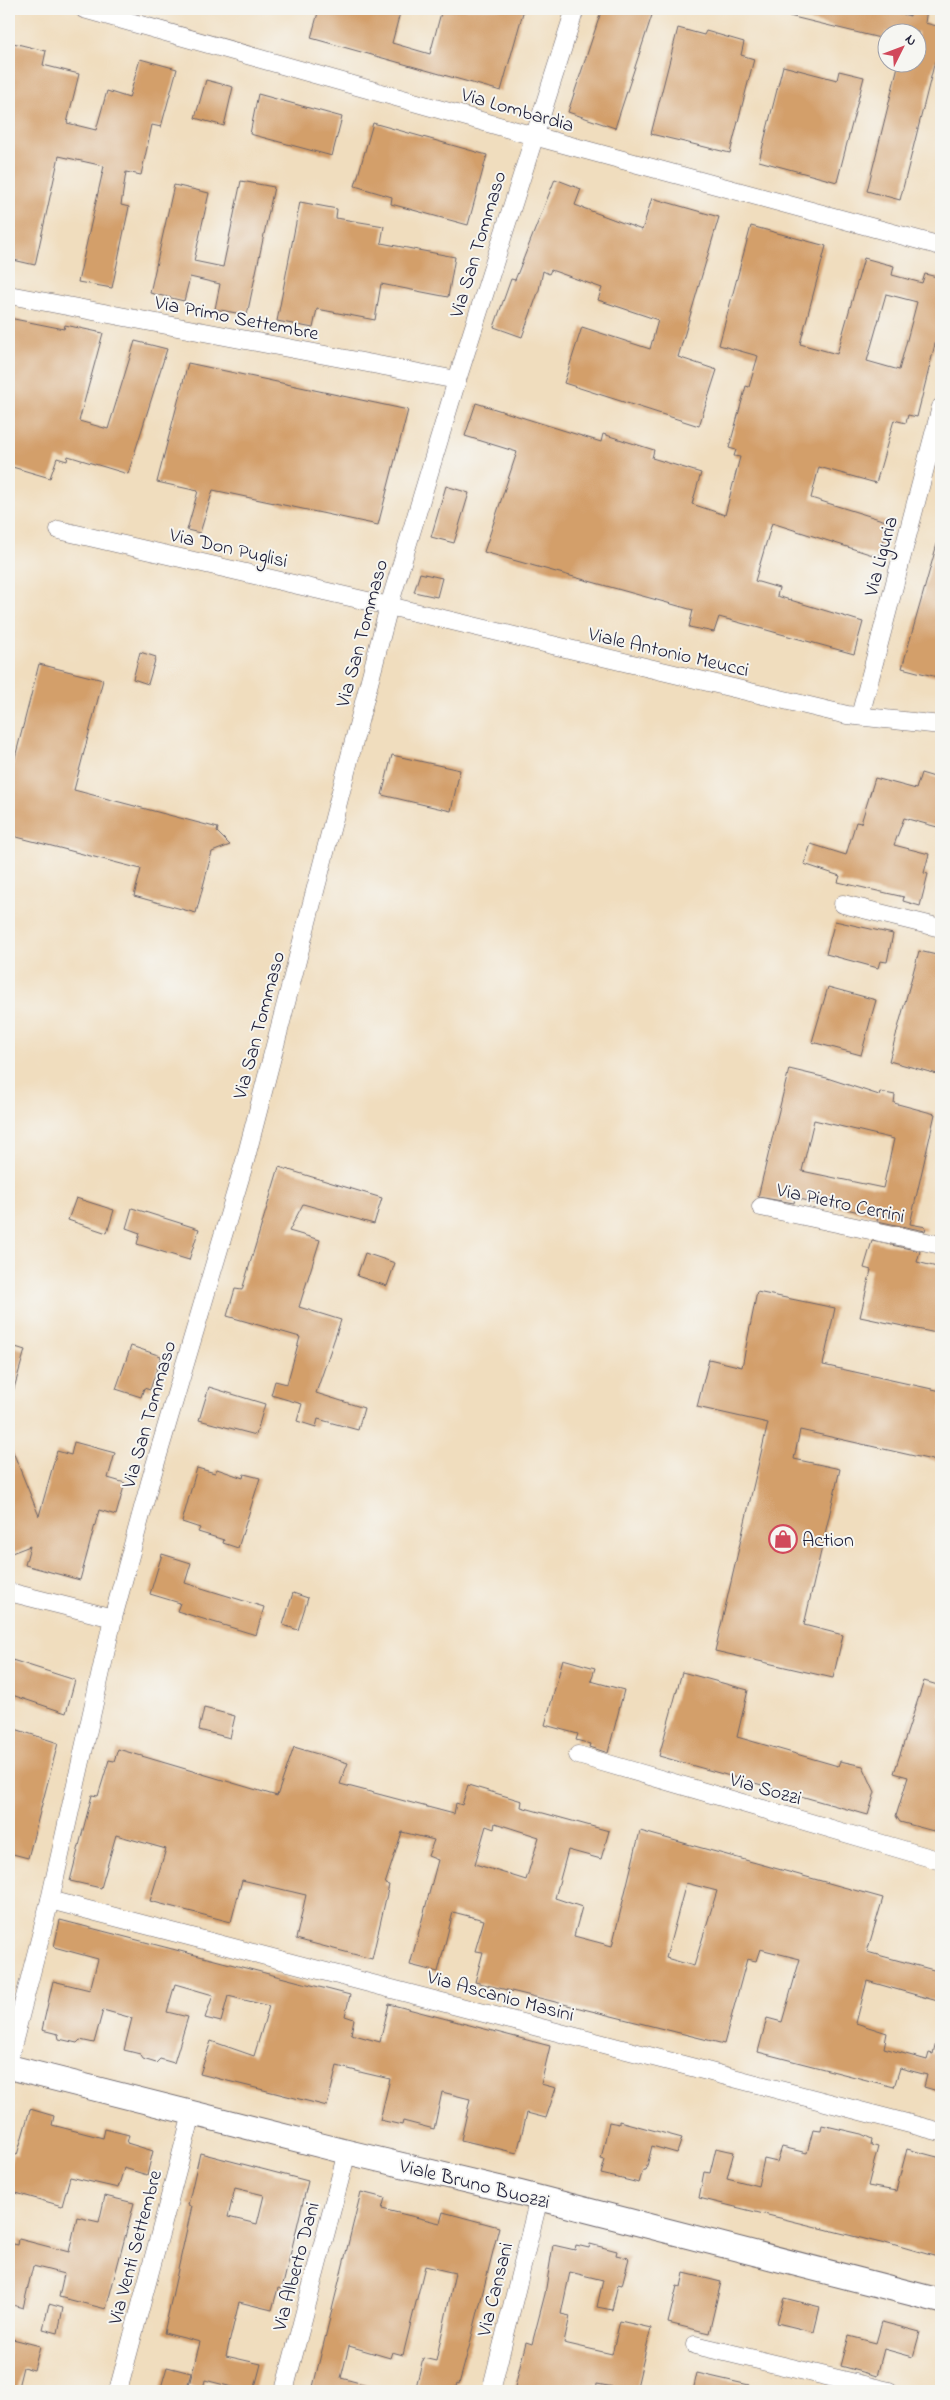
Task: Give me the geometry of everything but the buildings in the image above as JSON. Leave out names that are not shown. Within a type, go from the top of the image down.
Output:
[{"type":"main road","name":"Viale Bruno Buozzi","points":[[9,2067],[192,2114],[539,2198],[941,2301]]},
{"type":"street","name":"Via Lombardia","points":[[84,9],[534,136],[941,246]]},
{"type":"street","name":"Via San Tommaso","points":[[9,2059],[50,1900],[113,1618],[150,1482],[245,1161],[389,606],[457,380],[575,9]]},
{"type":"street","name":"Via Primo Settembre","points":[[9,295],[457,380]]},
{"type":"street","name":"Via Liguria","points":[[860,716],[941,407]]},
{"type":"street","name":"Via Don Puglisi","points":[[58,530],[389,606]]},
{"type":"street","name":"Viale Antonio Meucci","points":[[389,606],[847,715],[941,725]]},
{"type":"street","points":[[843,904],[941,928]]},
{"type":"street","name":"Via Pietro Cerrini","points":[[761,1207],[941,1246]]},
{"type":"street","points":[[9,1592],[113,1618]]},
{"type":"street","name":"Via Sozzi","points":[[578,1755],[941,1861]]},
{"type":"street","name":"Via Ascanio Masini","points":[[50,1900],[941,2132]]},
{"type":"street","name":"Via Venti Settembre","points":[[118,2391],[192,2114]]},
{"type":"street","name":"Via Alberto Dani","points":[[284,2391],[347,2152]]},
{"type":"street","name":"Via Cansani","points":[[490,2391],[539,2198]]},
{"type":"street","points":[[695,2345],[889,2391]]},
{"type":"place","name":"Action","points":[[783,1539]]}]
